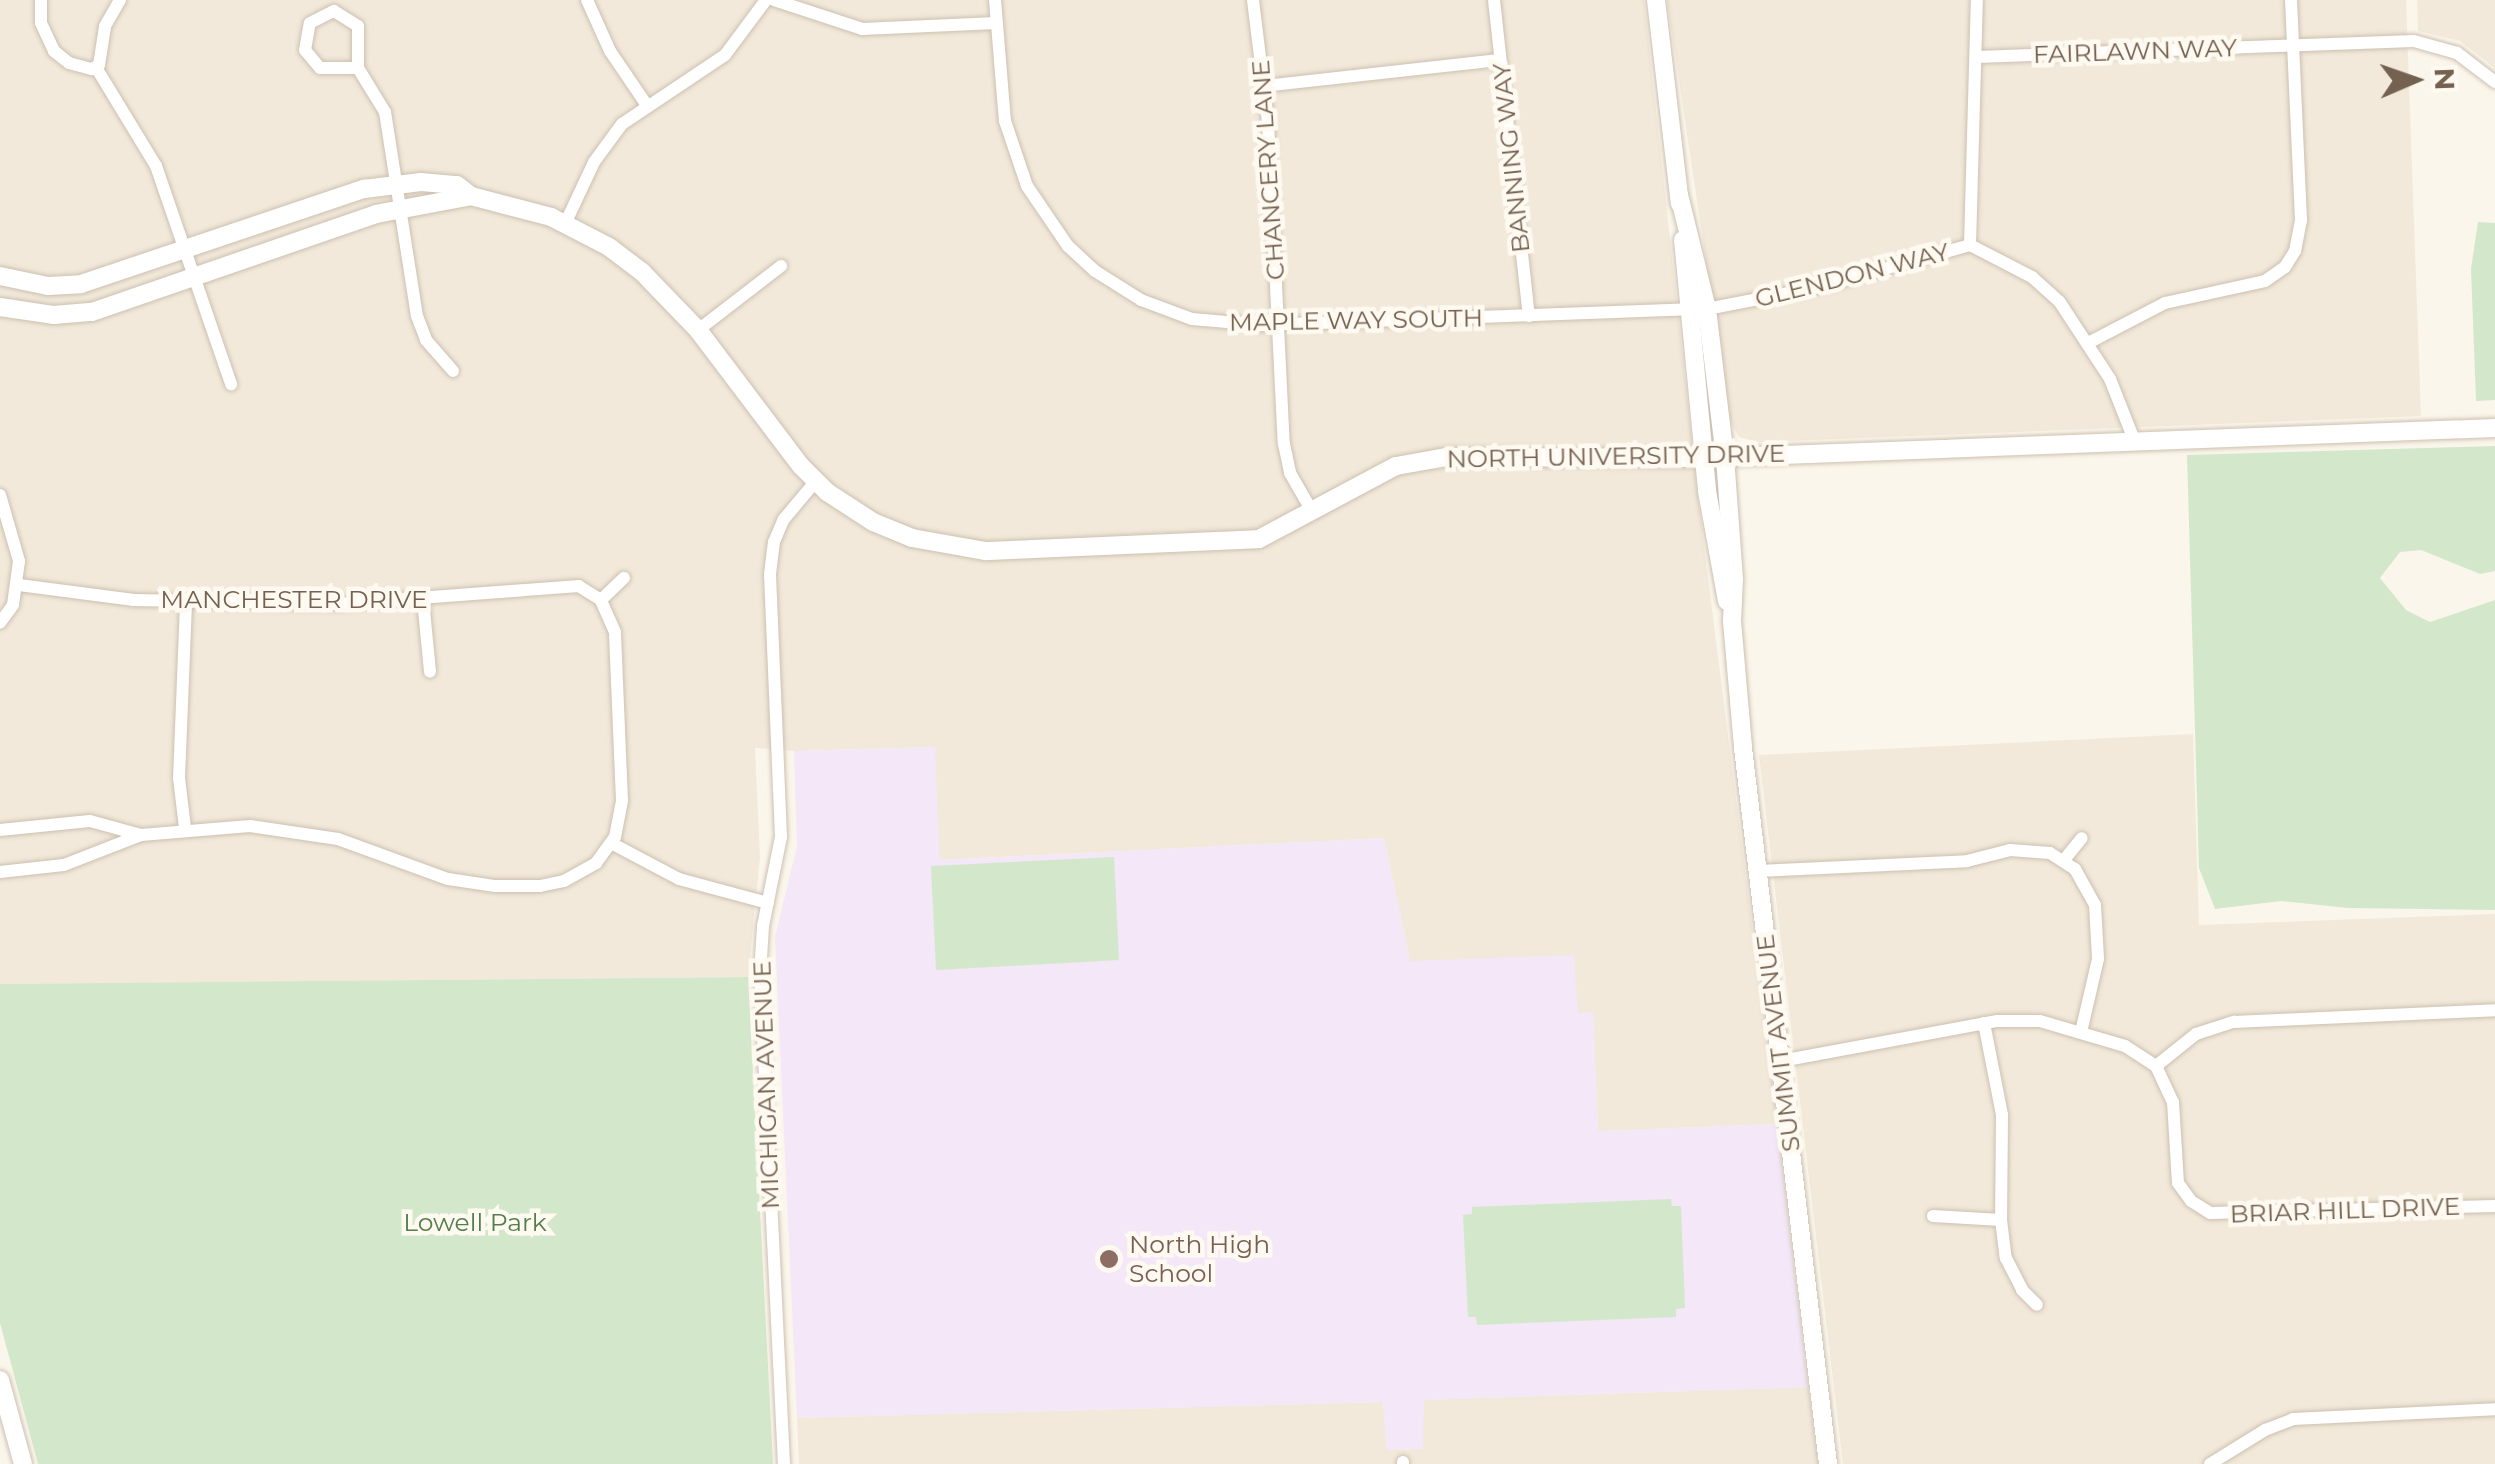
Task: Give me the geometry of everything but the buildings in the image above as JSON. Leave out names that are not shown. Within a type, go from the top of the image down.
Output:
[{"type":"street","points":[[42,0],[41,23],[54,51],[69,63],[97,69]]},
{"type":"street","points":[[120,0],[104,26],[97,69],[156,166],[231,384]]},
{"type":"street","points":[[587,0],[610,51],[646,104]]},
{"type":"street","points":[[566,224],[607,142],[646,104],[725,55],[770,0],[862,29],[996,22]]},
{"type":"street","name":"MAPLE WAY SOUTH","points":[[995,0],[1005,121],[1014,154],[1035,201],[1068,246],[1122,290],[1175,314],[1210,322],[1279,325],[1698,309]]},
{"type":"street","name":"CHANCERY LANE","points":[[1253,0],[1264,86],[1286,460],[1313,513]]},
{"type":"street","name":"BANNING WAY","points":[[1494,0],[1528,316]]},
{"type":"street","name":"SUMMIT AVENUE","points":[[1656,0],[1679,195],[1726,457],[1734,579],[1732,621]]},
{"type":"street","points":[[1970,246],[1978,57],[1976,0]]},
{"type":"street","points":[[2090,342],[2165,302],[2258,284],[2285,267],[2298,244],[2300,220],[2291,0]]},
{"type":"street","points":[[358,68],[329,70],[312,63],[304,40],[310,23],[334,12],[352,19],[362,40],[358,68],[385,112],[417,316],[426,340],[453,372]]},
{"type":"street","name":"FAIRLAWN WAY","points":[[1978,57],[2414,41],[2443,46],[2495,82]]},
{"type":"street","points":[[1264,86],[1500,60]]},
{"type":"street","name":"NORTH UNIVERSITY DRIVE","points":[[0,276],[48,286],[82,284],[338,196],[397,184],[457,185],[472,196],[566,224],[642,272],[698,330],[816,482],[887,528],[962,550],[1244,542],[1279,532],[1384,471],[1418,460],[1488,456],[1703,458],[2495,428]]},
{"type":"street","name":"NORTH UNIVERSITY DRIVE","points":[[0,307],[54,315],[92,312],[400,209],[472,196]]},
{"type":"street","name":"GLENDON WAY","points":[[1698,309],[1819,288],[1970,246],[2032,276],[2059,301],[2090,342],[2120,397],[2135,442]]},
{"type":"street","points":[[698,330],[781,266]]},
{"type":"street","name":"SUMMIT AVENUE","points":[[1698,309],[1703,458],[1732,621],[1828,1464]]},
{"type":"street","name":"MICHIGAN AVENUE","points":[[784,1464],[760,974],[781,818],[772,558],[784,520],[816,482]]},
{"type":"street","points":[[0,494],[16,537],[19,585],[13,605],[0,623]]},
{"type":"street","points":[[0,872],[64,864],[141,835],[185,828],[250,826],[305,832],[448,879],[495,886],[564,882],[589,868],[611,842],[620,816],[622,779],[615,632],[601,600],[624,578]]},
{"type":"street","name":"MANCHESTER DRIVE","points":[[19,585],[107,598],[342,604],[422,600],[566,583],[584,588],[601,600]]},
{"type":"street","points":[[185,828],[178,778],[186,600]]},
{"type":"street","points":[[422,600],[430,672]]},
{"type":"street","points":[[0,830],[90,821],[141,835]]},
{"type":"street","points":[[2064,860],[2082,838]]},
{"type":"street","points":[[611,842],[679,879],[768,903]]},
{"type":"street","points":[[1758,871],[1967,861],[2024,849],[2050,852],[2064,860],[2091,893],[2097,918],[2094,984],[2081,1032]]},
{"type":"street","points":[[1781,1061],[1984,1023],[2026,1019],[2081,1032],[2141,1053],[2156,1066],[2196,1034],[2234,1022],[2495,1010]]},
{"type":"street","points":[[1984,1023],[2004,1134],[2002,1220],[2006,1258],[2022,1290],[2037,1305]]},
{"type":"street","name":"BRIAR HILL DRIVE","points":[[2156,1066],[2173,1102],[2178,1183],[2191,1201],[2210,1213],[2495,1206]]},
{"type":"street","points":[[1933,1216],[2002,1220]]},
{"type":"street","points":[[0,1380],[23,1464]]},
{"type":"street","points":[[2210,1464],[2265,1430],[2294,1419],[2495,1409]]},
{"type":"shaded area","points":[[0,0],[1644,0],[1699,506],[1777,1124],[1598,1131],[1593,1013],[1578,1013],[1410,961],[1384,838],[939,860],[934,747],[795,751],[755,748],[760,857],[748,977],[0,984]]},
{"type":"shaded area","points":[[1667,0],[2406,0],[2421,416],[1759,442],[1739,437],[1730,421]]},
{"type":"shaded area","points":[[2417,0],[2495,0],[2495,68],[2460,41],[2418,31]]},
{"type":"shaded area","points":[[2193,734],[2199,925],[2495,914],[2495,1464],[1843,1464],[1759,755]]},
{"type":"shaded area","points":[[935,747],[940,860],[1384,838],[1410,961],[1574,955],[1578,1013],[1593,1012],[1598,1131],[1777,1124],[1808,1387],[1424,1400],[1423,1449],[1387,1450],[1383,1402],[797,1418],[775,937],[797,846],[794,751]]},
{"type":"shaded area","points":[[1808,1387],[1818,1464],[799,1464],[797,1418],[1383,1402],[1387,1450],[1422,1449],[1423,1400]]},
{"type":"green space","points":[[2478,222],[2495,223],[2495,400],[2476,401],[2471,269]]},
{"type":"green space","points":[[2495,446],[2495,571],[2480,574],[2421,550],[2400,552],[2380,578],[2406,610],[2430,622],[2495,600],[2495,910],[2348,908],[2281,901],[2215,909],[2199,868],[2187,455]]},
{"type":"green space","points":[[1114,857],[1119,960],[936,970],[931,866]]},
{"type":"green space","name":"Lowell Park","points":[[748,977],[773,1464],[38,1464],[0,1323],[0,984]]},
{"type":"green space","points":[[1671,1199],[1672,1206],[1681,1206],[1685,1308],[1676,1309],[1676,1317],[1477,1325],[1476,1317],[1468,1317],[1463,1215],[1472,1214],[1472,1207]]},
{"type":"place","name":"North High School","points":[[1109,1259]]}]
